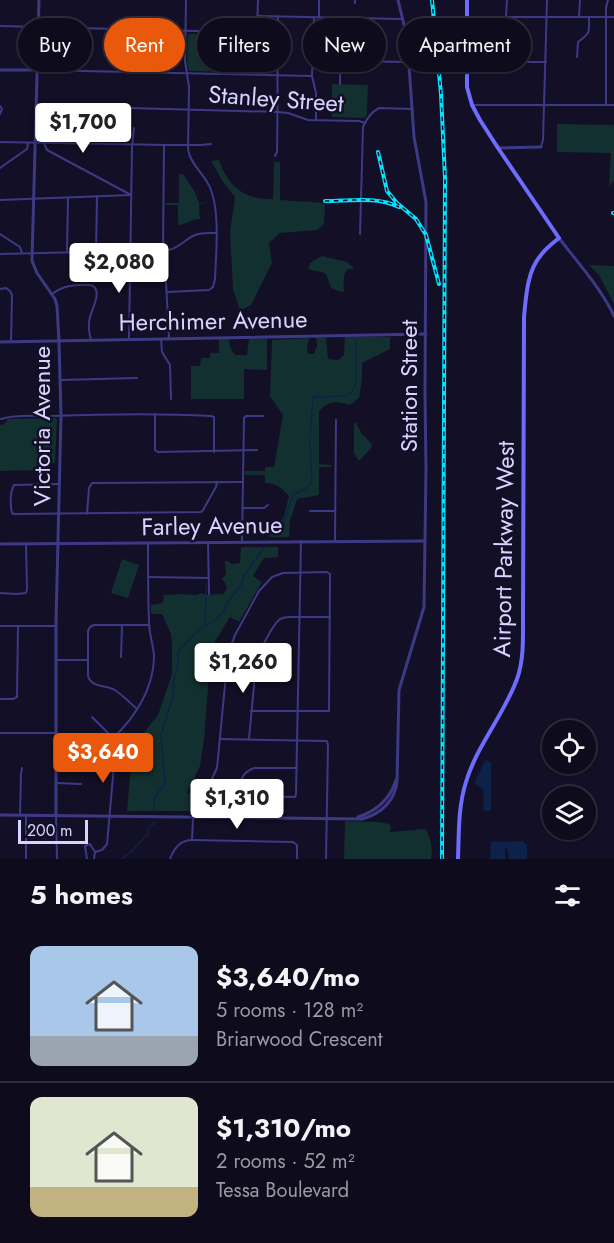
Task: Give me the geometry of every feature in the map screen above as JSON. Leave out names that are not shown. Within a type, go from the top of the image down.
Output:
[{"type":"main road","points":[[467,0],[467,17]]},
{"type":"main road","points":[[467,72],[467,87],[472,105],[480,120],[559,238]]},
{"type":"main road","name":"Airport Parkway West","points":[[458,859],[460,814],[466,780],[509,697],[520,669],[523,616],[524,317],[527,292],[535,264],[540,255],[559,238]]},
{"type":"street","name":"Victoria Avenue","points":[[38,18],[39,0]]},
{"type":"street","points":[[186,0],[185,30],[197,30]]},
{"type":"street","points":[[258,0],[258,16],[365,18]]},
{"type":"street","points":[[319,0],[319,17]]},
{"type":"street","name":"Station Street","points":[[398,0],[404,18]]},
{"type":"street","points":[[506,17],[507,0]]},
{"type":"street","points":[[498,148],[542,147],[547,0]]},
{"type":"street","points":[[579,17],[580,0]]},
{"type":"street","points":[[606,105],[608,0]]},
{"type":"street","points":[[314,17],[312,76],[316,93],[316,120]]},
{"type":"street","points":[[467,17],[614,17]]},
{"type":"street","points":[[577,57],[578,42],[589,32],[589,17]]},
{"type":"street","points":[[0,26],[18,26]]},
{"type":"street","points":[[167,292],[206,291],[213,287],[215,279],[216,214],[213,196],[206,180],[190,158],[188,145],[189,87],[185,61]]},
{"type":"street","points":[[531,62],[546,62]]},
{"type":"street","points":[[0,70],[18,70]]},
{"type":"street","points":[[92,71],[312,76]]},
{"type":"street","name":"Victoria Avenue","points":[[37,72],[33,265],[57,306],[61,380],[56,626],[57,859]]},
{"type":"street","points":[[275,156],[278,112],[277,72]]},
{"type":"street","points":[[340,72],[340,84]]},
{"type":"street","name":"Station Street","points":[[0,815],[362,819],[377,814],[394,795],[398,772],[398,697],[423,607],[425,542],[426,202],[414,137],[411,72]]},
{"type":"street","points":[[472,105],[614,105]]},
{"type":"street","points":[[0,106],[2,109],[0,114]]},
{"type":"street","name":"Stanley Street","points":[[130,108],[278,112],[308,120],[364,123],[374,110],[379,108],[413,109]]},
{"type":"street","points":[[360,234],[364,123]]},
{"type":"street","points":[[129,339],[134,128]]},
{"type":"street","points":[[0,142],[211,144]]},
{"type":"street","points":[[0,168],[27,149],[28,142]]},
{"type":"street","points":[[44,144],[47,150],[131,195]]},
{"type":"street","points":[[163,250],[164,145]]},
{"type":"street","points":[[0,200],[131,195]]},
{"type":"street","points":[[96,251],[97,197]]},
{"type":"street","points":[[67,252],[68,198]]},
{"type":"street","points":[[0,254],[175,249],[197,234],[216,233]]},
{"type":"street","points":[[0,234],[20,247],[22,253]]},
{"type":"street","points":[[559,238],[597,287],[614,316]]},
{"type":"street","points":[[166,282],[170,338]]},
{"type":"street","points":[[52,294],[70,286],[87,285],[95,289],[96,300],[89,323],[91,340]]},
{"type":"street","points":[[0,289],[6,288],[12,295],[11,342]]},
{"type":"street","name":"Herchimer Avenue","points":[[0,342],[426,334]]},
{"type":"street","points":[[161,339],[162,352],[170,365],[171,399]]},
{"type":"street","points":[[61,380],[137,378]]},
{"type":"street","points":[[155,414],[154,447],[158,452],[257,450]]},
{"type":"street","points":[[1,420],[9,417],[201,415],[214,417],[214,452]]},
{"type":"street","points":[[243,542],[244,416],[263,416]]},
{"type":"street","points":[[335,541],[336,420]]},
{"type":"street","points":[[59,484],[14,485],[11,510],[14,514],[201,512],[217,482]]},
{"type":"street","points":[[87,513],[89,488],[92,483],[243,482]]},
{"type":"street","points":[[243,508],[264,508],[268,505]]},
{"type":"street","points":[[310,511],[335,511]]},
{"type":"street","points":[[204,795],[295,797],[297,794],[301,541]]},
{"type":"street","name":"Farley Avenue","points":[[0,544],[425,542]]},
{"type":"street","points":[[56,750],[95,751],[100,749],[113,738],[137,709],[146,694],[153,672],[154,656],[149,625],[148,543]]},
{"type":"street","points":[[208,543],[208,594]]},
{"type":"street","points":[[0,593],[26,593],[26,544]]},
{"type":"street","points":[[192,840],[194,817],[218,768],[226,664],[230,646],[266,582],[277,574],[327,572],[330,574],[329,711],[251,711]]},
{"type":"street","points":[[148,577],[209,578]]},
{"type":"street","points":[[249,739],[258,656],[278,621],[285,617],[330,617]]},
{"type":"street","points":[[137,709],[112,688],[89,681],[88,631],[94,626],[149,625]]},
{"type":"street","points":[[0,626],[56,626]]},
{"type":"street","points":[[0,699],[17,697],[18,626]]},
{"type":"street","points":[[121,657],[122,626]]},
{"type":"street","points":[[56,660],[88,660]]},
{"type":"street","points":[[254,679],[269,681]]},
{"type":"street","points":[[92,717],[113,738]]},
{"type":"street","points":[[0,732],[56,733]]},
{"type":"street","points":[[220,739],[327,741],[326,859]]},
{"type":"street","points":[[95,852],[102,850],[107,844],[114,765],[110,754],[100,749]]},
{"type":"street","points":[[20,815],[22,768]]},
{"type":"street","points":[[239,796],[243,774],[250,769],[297,768]]},
{"type":"street","points":[[56,783],[81,784]]},
{"type":"street","points":[[26,815],[26,859]]},
{"type":"street","points":[[170,859],[180,843],[188,840],[293,842],[297,845],[297,859]]},
{"type":"street","points":[[87,859],[87,844],[91,845],[95,852],[94,859]]},
{"type":"green space","points":[[188,34],[197,34],[197,71],[189,71],[187,64]]},
{"type":"green space","points":[[332,84],[368,85],[365,118],[332,117]]},
{"type":"green space","points":[[557,124],[614,125],[614,181],[609,186],[611,153],[557,152]]},
{"type":"green space","points":[[219,160],[227,178],[246,194],[263,199],[273,199],[274,162],[280,162],[280,200],[325,203],[324,224],[317,230],[280,233],[269,243],[272,263],[251,305],[240,311],[233,289],[230,231],[235,197],[211,161]]},
{"type":"green space","points":[[179,174],[183,174],[199,203],[212,201],[199,204],[200,219],[178,225],[178,205],[166,205],[166,203],[179,203]]},
{"type":"green space","points":[[322,256],[347,262],[353,267],[345,274],[344,291],[331,288],[324,273],[308,269],[310,263]]},
{"type":"green space","points":[[589,265],[614,266],[614,304],[599,275]]},
{"type":"green space","points":[[316,337],[326,338],[328,359],[338,360],[344,355],[345,337],[390,337],[390,349],[362,363],[359,398],[350,405],[330,403],[319,411],[319,464],[332,465],[331,467],[319,467],[319,495],[297,499],[290,521],[289,537],[269,537],[268,526],[283,519],[289,496],[278,487],[265,483],[265,475],[245,475],[245,471],[265,471],[265,467],[274,467],[283,415],[270,396],[272,340],[309,338],[308,354],[314,354],[317,346]]},
{"type":"green space","points":[[219,339],[229,339],[230,347],[235,355],[247,355],[249,339],[267,339],[267,370],[244,369],[244,399],[191,399],[191,366],[200,366],[201,358],[210,358],[210,353],[219,353]]},
{"type":"green space","points":[[57,418],[55,463],[37,463],[37,470],[0,471],[0,425],[8,419]]},
{"type":"green space","points":[[354,423],[372,447],[360,460],[354,453]]},
{"type":"green space","points":[[241,547],[278,547],[278,557],[264,558],[253,576],[262,582],[239,622],[230,617],[211,648],[200,766],[187,793],[201,794],[193,811],[127,811],[131,749],[158,715],[172,674],[171,634],[162,614],[151,614],[151,605],[163,603],[164,595],[223,594],[227,586],[222,579],[226,574],[225,561],[232,564],[240,563]]},
{"type":"green space","points":[[122,559],[139,565],[128,598],[111,593]]},
{"type":"green space","points":[[345,821],[389,824],[390,832],[425,829],[431,843],[431,859],[344,859]]},
{"type":"water","points":[[486,760],[491,763],[490,811],[484,811],[484,790],[475,784]]},
{"type":"water","points":[[523,841],[527,845],[527,859],[509,859],[507,848],[505,849],[506,859],[490,859],[491,842]]},
{"type":"waterway","points":[[271,537],[283,525],[294,494],[307,488],[312,481],[310,441],[313,397],[346,396],[354,388],[356,340]]},
{"type":"waterway","points":[[153,811],[155,797],[165,784],[161,735],[173,697],[178,652],[194,634],[223,612],[265,546]]},
{"type":"waterway","points":[[206,586],[206,595]]},
{"type":"waterway","points":[[206,598],[206,603]]},
{"type":"waterway","points":[[205,625],[206,605]]},
{"type":"waterway","points":[[121,859],[148,834],[148,829],[154,822]]},
{"type":"railway","points":[[432,0],[441,94],[445,178],[442,859]]},
{"type":"railway","points":[[378,152],[387,191],[416,219],[426,235],[439,284]]},
{"type":"railway","points":[[325,201],[372,200],[399,207]]}]
